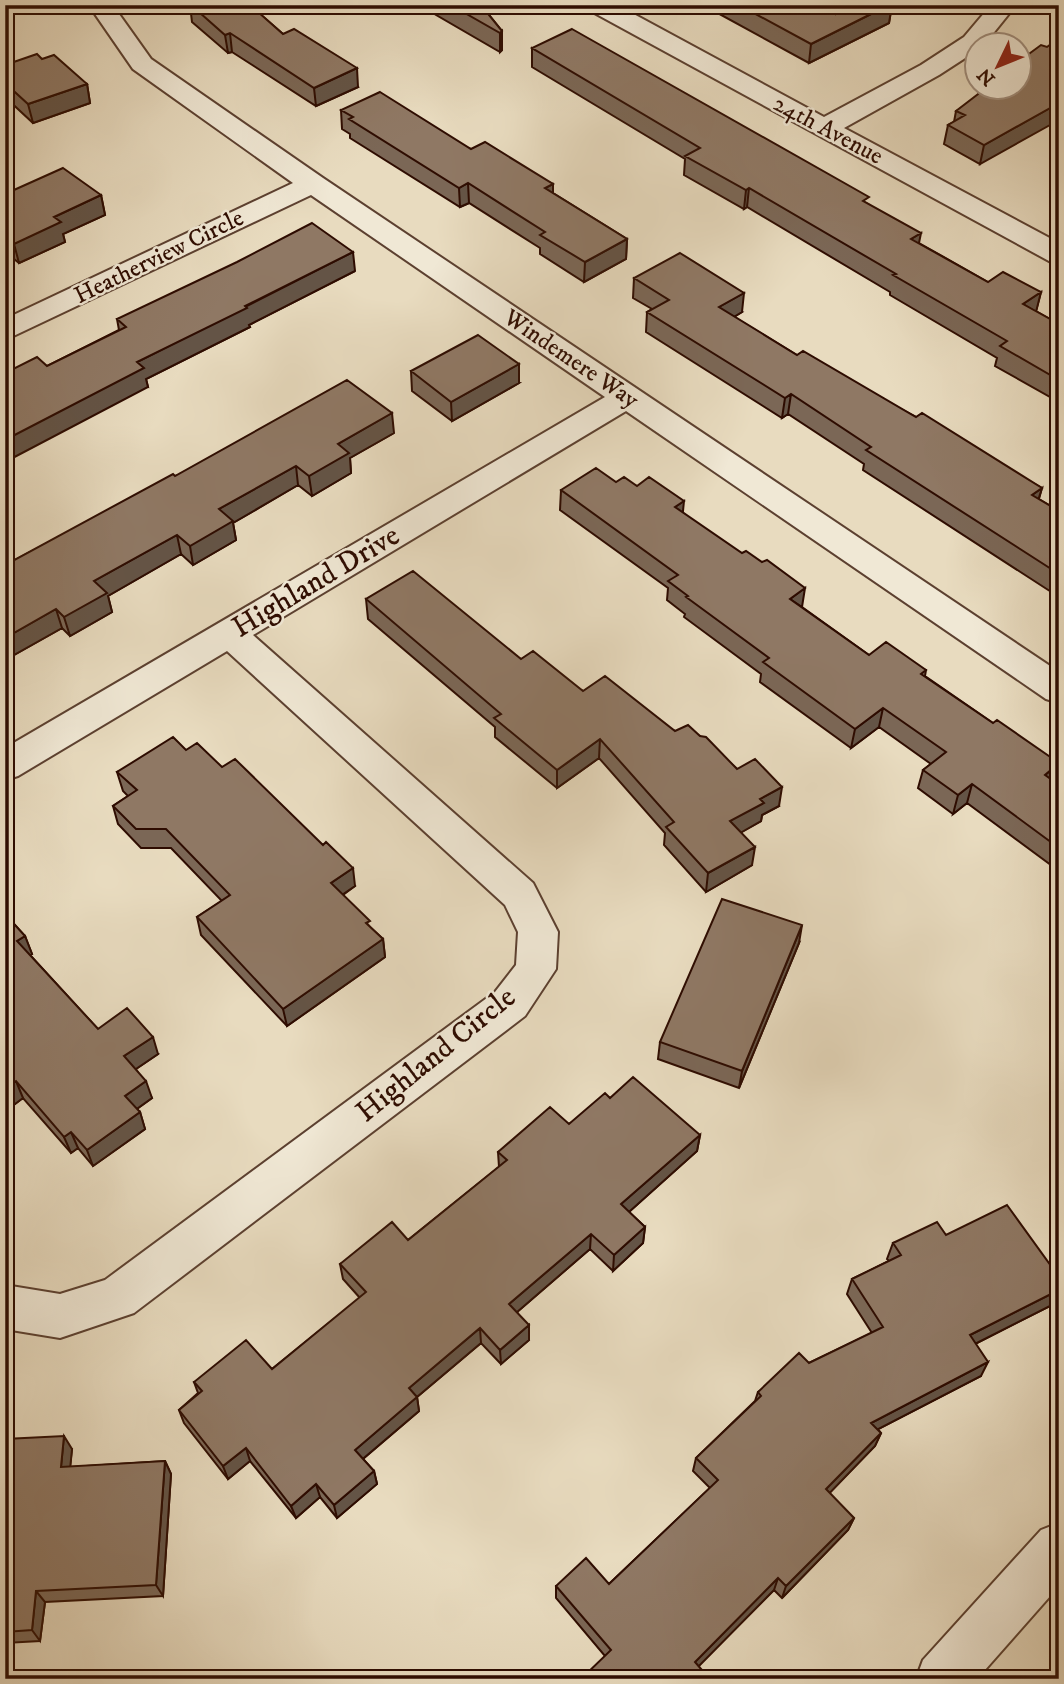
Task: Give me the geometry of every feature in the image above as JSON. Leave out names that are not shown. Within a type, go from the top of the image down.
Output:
[{"type":"street","name":"Windemere Way","points":[[105,5],[107,15],[142,64],[313,184],[1059,690]]},
{"type":"street","name":"24th Avenue","points":[[598,5],[1059,255]]},
{"type":"street","points":[[824,128],[930,70],[973,42],[1004,5]]},
{"type":"street","name":"Heatherview Circle","points":[[5,331],[313,184]]},
{"type":"street","name":"Highland Drive","points":[[5,766],[627,397]]},
{"type":"street","name":"Highland Circle","points":[[5,1307],[60,1316],[118,1298],[510,1004],[536,969],[538,932],[519,894],[229,633]]},
{"type":"street","points":[[942,1679],[1059,1548]]},
{"type":"building","points":[[191,5],[250,5],[283,34],[294,29],[357,68],[314,88],[230,33],[225,35]]},
{"type":"building","points":[[451,5],[481,5],[502,31],[500,33]]},
{"type":"building","points":[[739,5],[819,5],[835,14],[837,5],[889,5],[811,44]]},
{"type":"building","points":[[572,29],[869,197],[863,201],[921,233],[911,239],[988,282],[1003,272],[1041,292],[1023,304],[1059,324],[1059,380],[1000,346],[1007,341],[893,275],[896,274],[749,188],[746,190],[685,156],[700,148],[532,48]]},
{"type":"building","points":[[1059,38],[1059,103],[984,145],[948,125],[965,115],[956,111],[968,102],[1032,102],[1032,52],[1041,45],[1047,47]]},
{"type":"building","points":[[37,54],[42,59],[54,55],[87,84],[28,104],[5,83],[5,65]]},
{"type":"building","points":[[380,92],[471,149],[485,142],[553,184],[545,188],[627,239],[585,262],[540,235],[545,232],[468,183],[459,188],[349,119],[353,117],[341,110]]},
{"type":"building","points":[[63,168],[101,195],[54,217],[61,222],[14,244],[5,237],[5,194]]},
{"type":"building","points":[[312,223],[353,252],[137,362],[144,368],[5,440],[5,373],[37,357],[47,366],[126,327],[117,319]]},
{"type":"building","points":[[680,253],[744,293],[719,307],[797,355],[803,351],[916,417],[922,413],[1042,488],[1032,495],[1059,511],[1059,574],[866,450],[871,447],[791,394],[785,398],[647,312],[669,300],[634,278]]},
{"type":"building","points":[[478,335],[519,364],[451,402],[411,371]]},
{"type":"building","points":[[347,380],[392,413],[338,444],[349,453],[309,476],[296,466],[219,509],[233,521],[190,546],[177,535],[94,581],[107,593],[64,617],[56,609],[5,638],[5,565],[173,474],[175,476]]},
{"type":"building","points":[[596,468],[616,482],[624,477],[637,486],[649,477],[684,501],[675,507],[742,553],[746,551],[762,562],[767,560],[805,588],[790,599],[869,655],[886,642],[926,670],[921,674],[993,723],[997,720],[1059,763],[1045,775],[1059,785],[1059,848],[972,784],[958,795],[923,770],[946,752],[883,708],[855,729],[763,662],[769,658],[668,581],[678,575],[561,490]]},
{"type":"building","points":[[413,571],[521,659],[533,651],[583,691],[605,676],[675,731],[688,725],[700,736],[706,737],[737,769],[755,759],[782,787],[760,799],[764,803],[730,821],[755,847],[708,873],[666,827],[674,822],[600,739],[557,770],[494,718],[501,714],[366,599]]},
{"type":"building","points":[[173,737],[186,750],[197,743],[222,767],[235,759],[323,845],[326,842],[353,868],[331,883],[370,921],[366,923],[383,939],[283,1009],[197,917],[230,895],[166,829],[136,829],[113,806],[137,790],[117,772]]},
{"type":"building","points":[[722,899],[802,925],[742,1071],[660,1042]]},
{"type":"building","points":[[5,914],[25,936],[17,941],[98,1029],[127,1008],[153,1037],[124,1056],[146,1081],[125,1096],[140,1112],[87,1150],[71,1132],[64,1137],[16,1081],[5,1089]]},
{"type":"building","points":[[633,1077],[700,1135],[621,1204],[645,1227],[614,1255],[591,1234],[509,1304],[529,1325],[500,1350],[480,1328],[409,1388],[417,1397],[355,1450],[374,1471],[334,1505],[316,1484],[291,1506],[246,1448],[223,1466],[179,1410],[202,1391],[194,1382],[246,1340],[272,1369],[366,1292],[340,1264],[392,1222],[408,1240],[507,1160],[498,1152],[550,1107],[569,1124],[605,1093],[610,1098]]},
{"type":"building","points":[[1007,1205],[1059,1277],[1059,1290],[970,1335],[988,1362],[871,1423],[881,1433],[826,1489],[854,1518],[786,1586],[778,1578],[695,1662],[708,1677],[706,1679],[581,1679],[611,1650],[556,1586],[586,1558],[609,1584],[718,1480],[696,1458],[761,1396],[758,1392],[799,1353],[809,1363],[883,1327],[852,1279],[901,1255],[893,1243],[937,1222],[946,1235]]},
{"type":"building","points":[[64,1436],[61,1467],[165,1461],[156,1585],[36,1591],[32,1630],[5,1632],[5,1439]]}]
